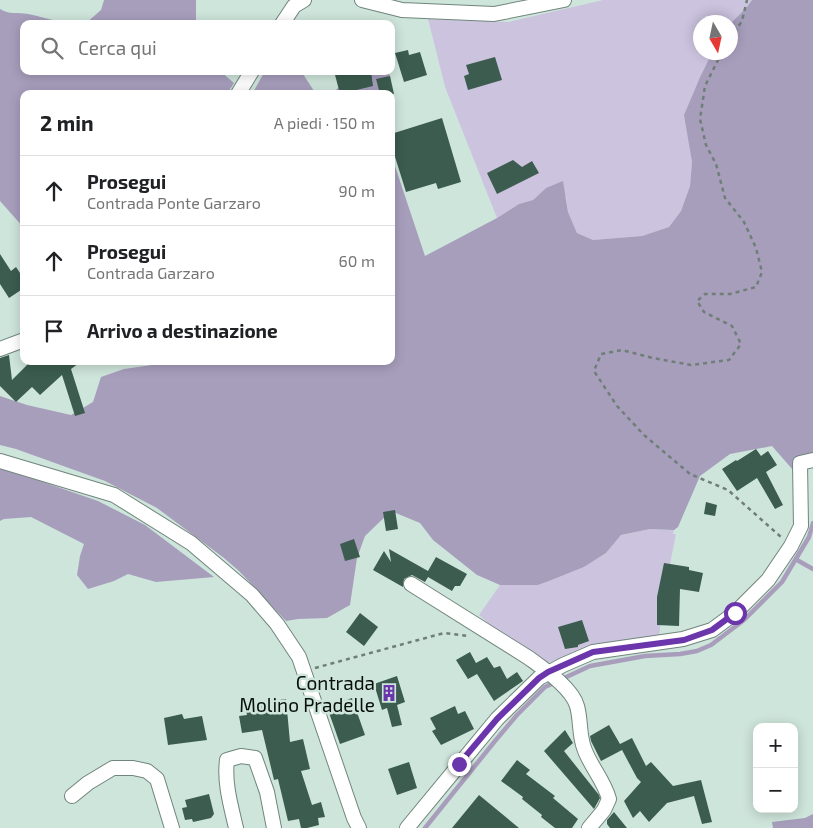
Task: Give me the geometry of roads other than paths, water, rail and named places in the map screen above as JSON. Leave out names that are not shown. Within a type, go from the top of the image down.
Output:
[{"type":"street","points":[[285,20],[294,6],[304,0]]},
{"type":"street","points":[[362,0],[402,10],[494,14],[564,0]]},
{"type":"street","points":[[240,90],[250,75]]},
{"type":"street","points":[[0,349],[20,342]]},
{"type":"street","points":[[407,828],[497,719],[539,678],[548,672],[593,652],[684,640],[712,630],[735,613],[768,580],[791,546],[801,526],[800,463],[813,460]]},
{"type":"street","points":[[0,461],[114,495],[191,543],[252,595],[277,624],[299,657],[359,828]]},
{"type":"street","points":[[411,584],[529,658],[548,672],[571,694],[577,706],[580,734],[584,749],[607,790],[609,799],[604,810],[589,828]]},
{"type":"street","points":[[236,828],[226,780],[226,770],[228,760],[241,756],[255,758],[267,792],[274,828]]},
{"type":"street","points":[[72,796],[88,783],[113,768],[133,768],[147,771],[157,779],[171,826]]},
{"type":"waterway","points":[[813,390],[813,414]]},
{"type":"waterway","points":[[425,828],[517,715],[545,687],[590,666],[645,656],[680,654],[697,651],[711,645],[744,620],[782,582],[809,537],[813,523]]},
{"type":"waterway","points":[[797,560],[813,569]]},
{"type":"place","name":"Contrada Molino Pradelle","points":[[389,693]]}]
